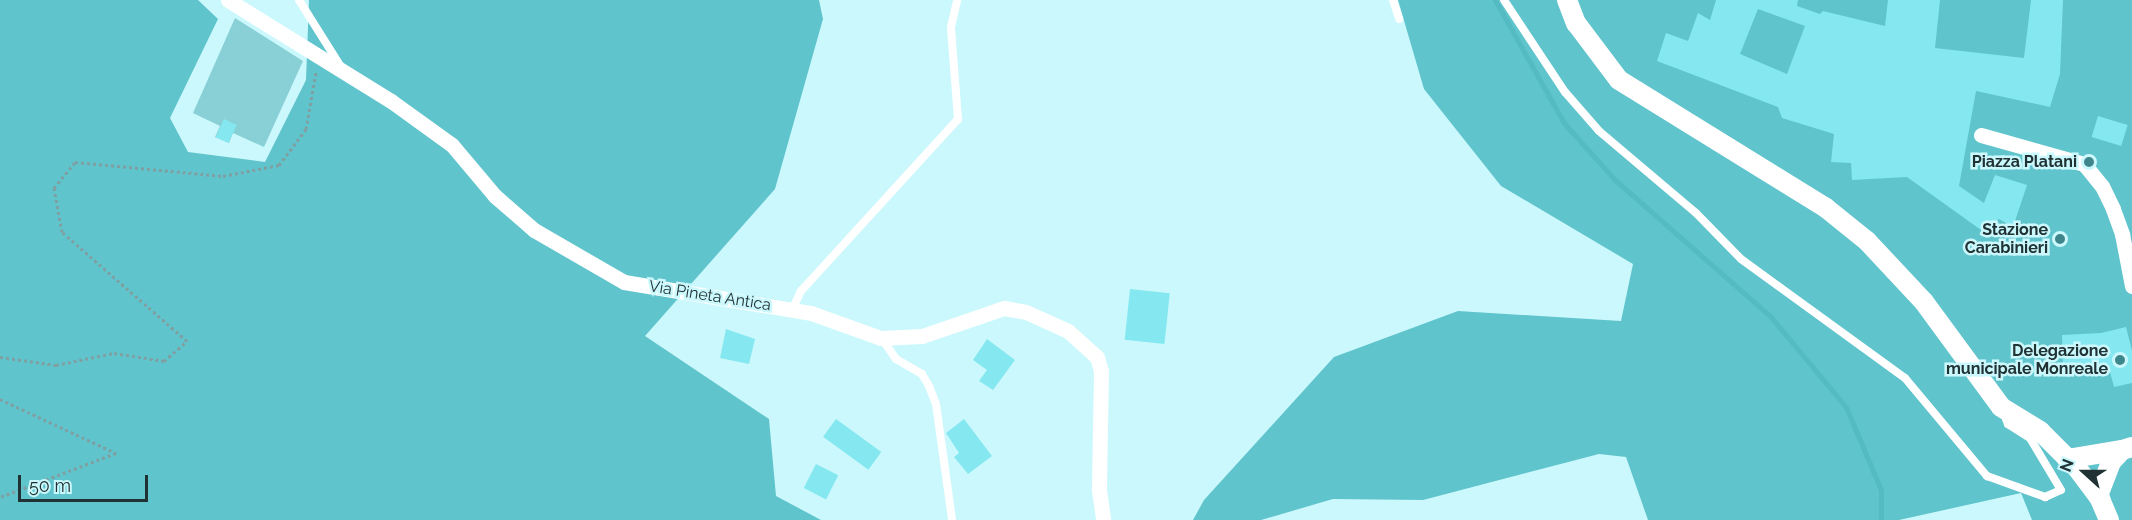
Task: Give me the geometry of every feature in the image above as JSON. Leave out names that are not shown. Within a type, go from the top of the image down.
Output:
[{"type":"street","name":"Via Pineta Antica","points":[[228,0],[452,145],[495,196],[534,230],[624,282],[792,310],[881,338],[922,336],[1004,308],[1047,320],[1083,343],[1097,357],[1101,371],[1099,490],[1103,520]]},
{"type":"street","points":[[1567,0],[1581,31],[1619,80],[1649,102],[1826,208],[1867,241],[1924,302],[2001,407],[2040,431],[2067,459],[2098,496],[2109,520]]},
{"type":"street","points":[[1981,135],[2065,156],[2088,168],[2102,186],[2122,234],[2132,286]]},
{"type":"street","points":[[2067,459],[2127,448]]},
{"type":"street","points":[[2098,496],[2111,462],[2127,448]]},
{"type":"lane","points":[[299,0],[344,73]]},
{"type":"lane","points":[[792,310],[801,291],[958,119],[951,27],[957,0]]},
{"type":"lane","points":[[1393,0],[1398,19]]},
{"type":"lane","points":[[1504,0],[1565,92],[1599,131],[1696,213],[1741,259],[1905,378],[1987,476],[2045,497],[2061,490],[2030,438],[2008,424],[2001,407]]},
{"type":"lane","points":[[881,338],[896,358],[922,374],[929,386],[936,404],[952,520]]},
{"type":"path","points":[[0,357],[56,365],[114,353],[164,361],[188,342],[62,232],[54,188],[75,162],[223,176],[279,165],[306,129],[318,58]]},
{"type":"path","points":[[0,399],[116,453],[0,497]]},
{"type":"shaded area","points":[[0,0],[198,0],[218,19],[170,118],[188,152],[265,162],[306,80],[309,0],[819,0],[823,19],[775,189],[645,336],[769,419],[776,496],[821,520],[0,520]]},
{"type":"shaded area","points":[[1398,0],[2132,0],[2132,520],[2032,520],[2021,493],[1899,520],[1648,520],[1626,457],[1599,454],[1423,500],[1333,499],[1261,520],[1193,520],[1204,500],[1334,357],[1458,311],[1621,321],[1633,264],[1501,186],[1424,89]]},
{"type":"shaded area","points":[[235,18],[303,61],[264,147],[233,133],[229,143],[215,137],[220,126],[193,113]]},
{"type":"building","points":[[1716,0],[1798,0],[1797,6],[1820,14],[1823,11],[1885,26],[1888,0],[1940,0],[1935,48],[2024,58],[2031,0],[2063,0],[2060,74],[2050,107],[1976,91],[1959,186],[1984,203],[1995,175],[2027,185],[2013,227],[1999,219],[1981,230],[1907,177],[1852,180],[1851,163],[1831,162],[1834,134],[1782,118],[1778,107],[1657,61],[1666,33],[1688,41],[1698,13],[1710,20]],"holes":[[[1758,9],[1805,26],[1787,74],[1740,54]]]},
{"type":"building","points":[[2098,116],[2128,125],[2121,146],[2092,137]]},
{"type":"building","points":[[224,119],[237,125],[228,143],[216,137]]},
{"type":"building","points":[[1130,289],[1170,293],[1164,344],[1125,340]]},
{"type":"building","points":[[2126,327],[2132,351],[2132,383],[2114,387],[2108,364],[2063,365],[2062,335],[2101,333]]},
{"type":"building","points":[[726,329],[755,339],[749,364],[720,358]]},
{"type":"building","points":[[987,339],[1015,360],[993,390],[979,381],[987,370],[973,360]]},
{"type":"building","points":[[836,419],[881,452],[868,470],[823,437]]},
{"type":"building","points":[[964,419],[992,456],[968,474],[954,457],[959,453],[946,433]]},
{"type":"building","points":[[816,464],[838,475],[826,499],[804,488]]},
{"type":"waterway","points":[[1495,0],[1564,123],[1614,179],[1771,317],[1846,407],[1881,490],[1881,520]]},
{"type":"place","name":"Piazza Platani","points":[[2089,162]]},
{"type":"place","name":"Stazione Carabinieri","points":[[2060,239]]},
{"type":"place","name":"Delegazione municipale Monreale","points":[[2120,360]]}]
